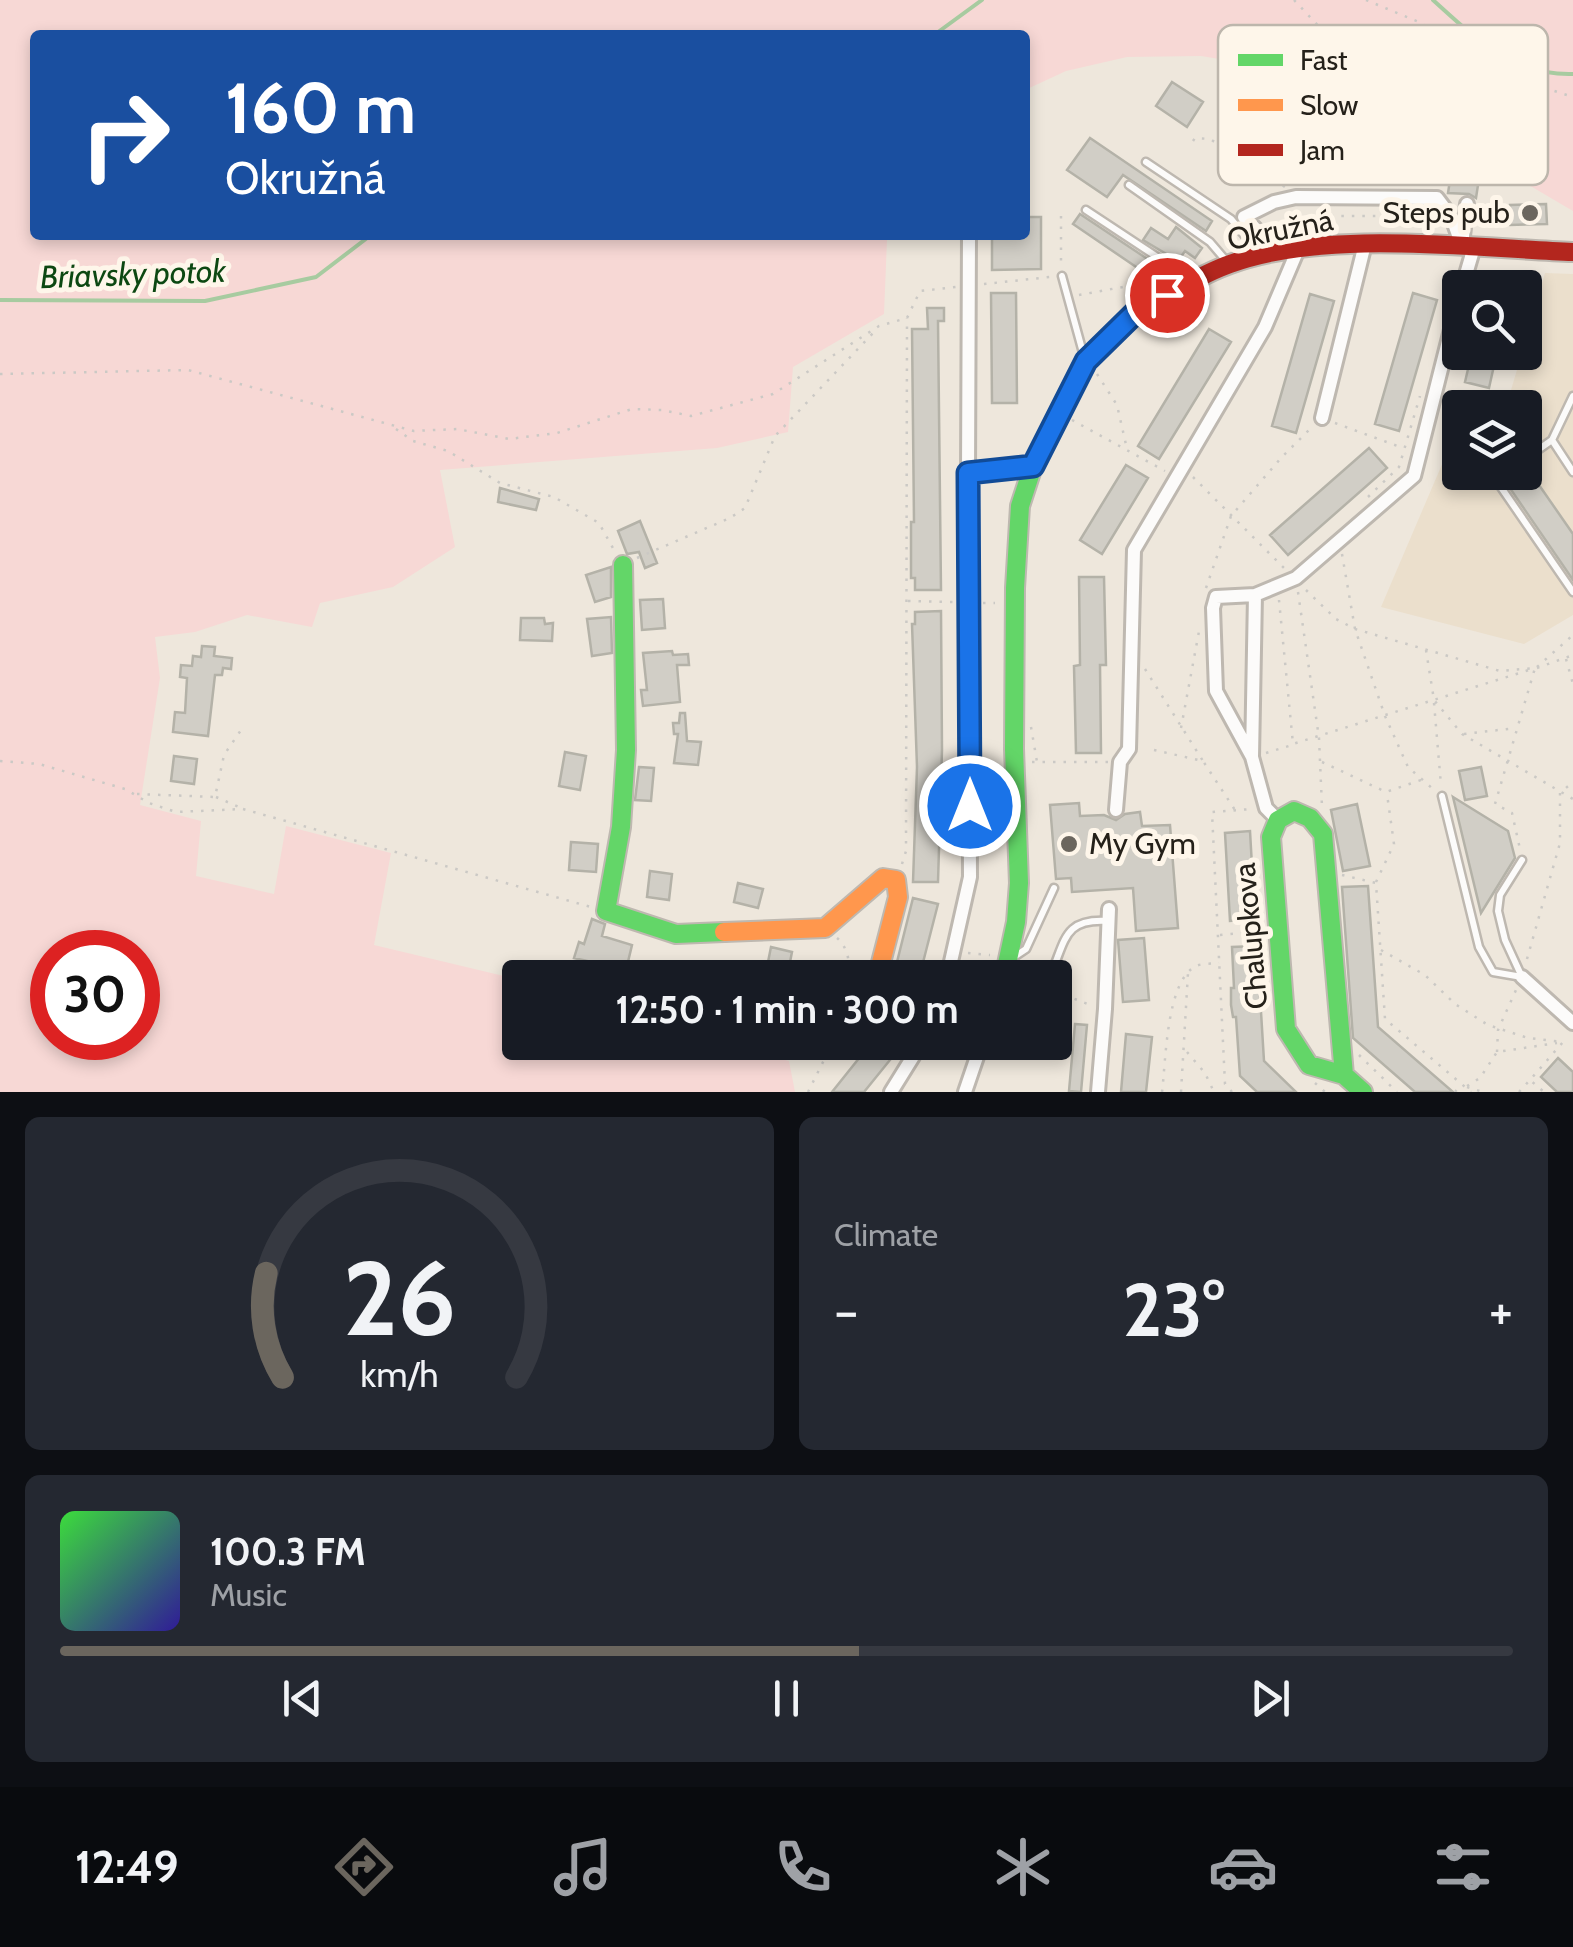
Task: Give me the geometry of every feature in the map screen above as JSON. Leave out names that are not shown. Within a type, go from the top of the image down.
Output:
[{"type":"street","points":[[1270,253],[1244,217],[1274,202],[1296,197],[1437,198],[1468,246]]},
{"type":"street","points":[[1464,270],[1467,204]]},
{"type":"street","points":[[951,960],[970,877],[969,240]]},
{"type":"street","points":[[1322,418],[1366,244]]},
{"type":"street","name":"Okružná","points":[[1004,960],[1019,882],[1015,763],[1020,506],[1033,466],[1086,361],[1139,309],[1229,264],[1270,253],[1366,244],[1573,252]]},
{"type":"street","points":[[1116,810],[1120,762],[1129,750],[1134,550],[1265,326],[1299,248]]},
{"type":"street","points":[[1259,755],[1216,691],[1216,598],[1255,595],[1296,578],[1414,476],[1442,366]]},
{"type":"street","points":[[968,473],[1033,466]]},
{"type":"street","points":[[622,564],[626,750],[621,827],[606,911],[676,934],[824,928],[882,878],[896,880],[898,897],[882,960]]},
{"type":"street","points":[[1255,595],[1259,755],[1272,814]]},
{"type":"street","name":"Chalupkova","points":[[1323,834],[1310,818],[1294,811],[1272,814],[1286,1029],[1309,1065],[1344,1075],[1363,1092]]},
{"type":"street","points":[[1323,834],[1344,1075]]},
{"type":"street","points":[[1098,1092],[1108,915]]},
{"type":"street","points":[[1522,977],[1570,1017]]},
{"type":"street","points":[[890,1092],[910,1060]]},
{"type":"street","points":[[965,1092],[976,1060]]},
{"type":"lane","points":[[1146,162],[1231,218],[1270,253]]},
{"type":"lane","points":[[1129,185],[1210,242],[1229,264]]},
{"type":"lane","points":[[1086,210],[1194,282]]},
{"type":"lane","points":[[1062,276],[1086,361]]},
{"type":"lane","points":[[1542,447],[1552,440],[1573,396]]},
{"type":"lane","points":[[1552,440],[1573,472]]},
{"type":"lane","points":[[1503,490],[1573,592]]},
{"type":"lane","points":[[1442,796],[1486,963],[1493,972],[1522,977]]},
{"type":"lane","points":[[1522,860],[1500,895],[1498,910],[1505,940],[1522,977]]},
{"type":"lane","points":[[1009,960],[1026,949],[1054,888]]},
{"type":"lane","points":[[1058,960],[1072,928],[1080,921],[1108,915]]},
{"type":"path","points":[[1294,0],[1318,25]]},
{"type":"path","points":[[1366,0],[1424,25]]},
{"type":"path","points":[[1548,89],[1573,97]]},
{"type":"path","points":[[1430,185],[1437,198]]},
{"type":"path","points":[[896,880],[906,851],[906,318],[920,291],[1062,276],[1060,216]]},
{"type":"path","points":[[1068,298],[1150,282],[1171,266]]},
{"type":"path","points":[[0,374],[188,370],[414,430],[456,428],[509,440],[557,432],[632,409],[691,416],[773,394],[879,326],[906,318]]},
{"type":"path","points":[[393,425],[403,436],[448,451],[500,483],[554,496],[599,523],[622,564],[745,508],[776,436],[879,326]]},
{"type":"path","points":[[1086,361],[1117,405],[1126,450]]},
{"type":"path","points":[[1366,498],[1399,467],[1422,388]]},
{"type":"path","points":[[1407,403],[1417,405]]},
{"type":"path","points":[[1069,418],[1164,471]]},
{"type":"path","points":[[1206,588],[1230,516],[1280,458],[1322,418],[1404,448]]},
{"type":"path","points":[[1193,476],[1336,619],[1355,629],[1500,671],[1535,668]]},
{"type":"path","points":[[1341,553],[1355,629],[1385,716],[1408,766],[1442,796]]},
{"type":"path","points":[[1296,578],[1319,738],[1323,834]]},
{"type":"path","points":[[1293,744],[1279,598],[1281,591],[1296,578]]},
{"type":"path","points":[[907,600],[995,603]]},
{"type":"path","points":[[1182,728],[1200,622]]},
{"type":"path","points":[[1522,860],[1512,813],[1495,804],[1535,668],[1573,634]]},
{"type":"path","points":[[1426,650],[1442,796]]},
{"type":"path","points":[[1259,755],[1573,655]]},
{"type":"path","points":[[1566,658],[1573,684]]},
{"type":"path","points":[[1148,672],[1236,811]]},
{"type":"path","points":[[1434,700],[1462,734],[1573,799]]},
{"type":"path","points":[[1028,712],[1037,762]]},
{"type":"path","points":[[1462,734],[1517,728]]},
{"type":"path","points":[[215,796],[224,755],[241,730]]},
{"type":"path","points":[[1154,750],[1203,760]]},
{"type":"path","points":[[0,761],[39,764],[136,794],[158,807],[186,813],[243,809]]},
{"type":"path","points":[[1320,761],[1386,792],[1422,780]]},
{"type":"path","points":[[1015,763],[1120,762]]},
{"type":"path","points":[[1455,1092],[1480,1078],[1497,1052],[1498,1030],[1522,977],[1560,843],[1560,793],[1573,782]]},
{"type":"path","points":[[1386,792],[1394,844],[1376,883],[1385,1018],[1471,1092]]},
{"type":"path","points":[[136,794],[215,796],[243,809],[606,911]]},
{"type":"path","points":[[1232,1092],[1225,1084],[1212,812],[1272,814]]},
{"type":"path","points":[[1326,871],[1376,883]]},
{"type":"path","points":[[824,928],[842,941],[848,960]]},
{"type":"path","points":[[1219,935],[1278,929]]},
{"type":"path","points":[[1380,950],[1426,975],[1455,1004],[1498,1030],[1563,1042]]},
{"type":"path","points":[[953,951],[988,960]]},
{"type":"path","points":[[1162,1092],[1174,994],[1198,964],[1221,963]]},
{"type":"path","points":[[1181,1092],[1188,972]]},
{"type":"path","points":[[1072,997],[1105,1009]]},
{"type":"path","points":[[1340,1038],[1398,1092]]},
{"type":"path","points":[[1497,1052],[1563,1042]]},
{"type":"path","points":[[1519,1092],[1563,1042]]},
{"type":"path","points":[[1184,1050],[1205,1074],[1214,1092]]},
{"type":"path","points":[[808,1092],[824,1060]]},
{"type":"path","points":[[1530,1080],[1544,1092]]},
{"type":"path","points":[[1464,1085],[1483,1092]]},
{"type":"shaded area","points":[[0,0],[1573,0],[1573,211],[1529,185],[1548,185],[1548,25],[1218,25],[1218,59],[1127,57],[1066,71],[1030,88],[1030,30],[30,30],[30,240],[887,240],[884,314],[793,367],[788,432],[717,448],[440,470],[455,547],[393,587],[320,603],[312,627],[247,615],[195,632],[155,637],[160,678],[140,805],[201,821],[196,876],[274,894],[286,826],[391,853],[374,945],[502,976],[502,1060],[789,1061],[795,1092],[0,1092]]},
{"type":"shaded area","points":[[1545,273],[1573,274],[1573,615],[1524,644],[1381,607],[1442,464],[1442,490],[1542,490],[1542,390],[1511,390],[1517,370],[1542,370]]},
{"type":"building","points":[[1172,82],[1203,102],[1187,127],[1156,106]]},
{"type":"building","points":[[1090,138],[1212,221],[1206,231],[1123,175],[1107,197],[1067,170]]},
{"type":"building","points":[[1449,185],[1478,185],[1476,198],[1448,193]]},
{"type":"building","points":[[1546,204],[1547,224],[1510,225],[1510,205]]},
{"type":"building","points":[[1080,214],[1152,262],[1145,273],[1073,224]]},
{"type":"building","points":[[1030,217],[1041,217],[1041,269],[992,270],[992,240],[1030,240]]},
{"type":"building","points":[[1176,227],[1202,248],[1195,258],[1185,251],[1178,261],[1143,240],[1151,228],[1168,239]]},
{"type":"building","points":[[991,293],[1016,293],[1017,403],[992,403]]},
{"type":"building","points":[[1413,293],[1437,300],[1399,431],[1375,424]]},
{"type":"building","points":[[1310,294],[1334,301],[1296,433],[1272,426]]},
{"type":"building","points":[[927,308],[944,308],[944,321],[938,321],[941,590],[915,590],[915,578],[911,578],[912,329],[928,329]]},
{"type":"building","points":[[1209,329],[1231,342],[1159,459],[1138,446]]},
{"type":"building","points":[[1468,370],[1493,370],[1489,388],[1465,382]]},
{"type":"building","points":[[1369,448],[1387,468],[1288,555],[1270,535]]},
{"type":"building","points":[[1126,465],[1148,478],[1102,554],[1080,540]]},
{"type":"building","points":[[500,488],[539,499],[536,510],[498,502]]},
{"type":"building","points":[[1542,489],[1573,534],[1573,580],[1511,490]]},
{"type":"building","points":[[640,521],[657,563],[645,568],[639,552],[627,554],[618,531]]},
{"type":"building","points":[[611,567],[611,597],[595,602],[586,575]]},
{"type":"building","points":[[1079,577],[1104,577],[1106,665],[1100,665],[1101,753],[1076,753],[1074,666],[1080,665]]},
{"type":"building","points":[[663,599],[665,628],[642,630],[640,600]]},
{"type":"building","points":[[941,611],[938,882],[913,882],[917,767],[912,624],[915,612]]},
{"type":"building","points":[[611,617],[612,653],[592,656],[587,619]]},
{"type":"building","points":[[521,618],[544,618],[545,624],[553,623],[552,641],[520,640]]},
{"type":"building","points":[[202,646],[215,647],[214,656],[232,658],[231,669],[223,668],[222,675],[215,675],[208,736],[173,732],[175,712],[185,713],[187,678],[180,677],[181,665],[192,666],[193,656],[201,657]]},
{"type":"building","points":[[672,651],[673,655],[688,654],[689,665],[677,665],[680,702],[643,706],[641,690],[647,690],[643,653]]},
{"type":"building","points":[[680,713],[685,713],[687,741],[701,742],[698,765],[674,763],[678,734],[674,734],[673,723],[679,723]]},
{"type":"building","points":[[565,752],[586,756],[580,790],[559,786]]},
{"type":"building","points":[[174,756],[197,759],[194,784],[171,781]]},
{"type":"building","points":[[639,767],[654,768],[651,801],[635,800]]},
{"type":"building","points":[[1481,767],[1487,796],[1465,800],[1459,771]]},
{"type":"building","points":[[1453,797],[1508,831],[1515,858],[1481,913]]},
{"type":"building","points":[[1079,803],[1080,816],[1104,815],[1116,820],[1140,812],[1142,826],[1170,825],[1178,928],[1136,931],[1133,888],[1072,892],[1071,878],[1056,879],[1050,805]]},
{"type":"building","points":[[1357,804],[1370,866],[1343,871],[1331,810]]},
{"type":"building","points":[[1250,831],[1255,919],[1230,921],[1225,833]]},
{"type":"building","points":[[571,842],[598,844],[596,872],[569,870]]},
{"type":"building","points":[[650,871],[672,874],[669,900],[647,897]]},
{"type":"building","points":[[738,883],[763,889],[758,908],[734,902]]},
{"type":"building","points":[[1368,886],[1378,1027],[1453,1092],[1415,1092],[1353,1038],[1342,887]]},
{"type":"building","points":[[913,898],[938,904],[924,960],[898,960]]},
{"type":"building","points":[[592,919],[605,924],[602,936],[632,945],[628,960],[574,958],[579,942],[584,944]]},
{"type":"building","points":[[1144,938],[1149,1000],[1123,1002],[1118,940]]},
{"type":"building","points":[[1257,946],[1264,1061],[1296,1092],[1257,1092],[1240,1076],[1236,1017],[1231,1005],[1232,947]]},
{"type":"building","points":[[771,947],[792,952],[790,960],[768,960]]},
{"type":"building","points":[[1075,1024],[1087,1025],[1081,1092],[1069,1091]]},
{"type":"building","points":[[1126,1034],[1152,1037],[1146,1092],[1121,1092]]},
{"type":"building","points":[[1558,1058],[1573,1072],[1573,1092],[1557,1092],[1541,1077]]},
{"type":"building","points":[[858,1060],[890,1060],[864,1092],[832,1092]]},
{"type":"waterway","name":"Briavsky potok","points":[[941,30],[982,0]]},
{"type":"waterway","name":"Briavsky potok","points":[[1433,0],[1462,25]]},
{"type":"waterway","name":"Briavsky potok","points":[[1548,72],[1573,74]]},
{"type":"waterway","name":"Briavsky potok","points":[[0,300],[205,301],[316,277],[364,240]]},
{"type":"traffic: fast","points":[[1008,960],[1019,883],[1014,749],[1020,506],[1033,466],[1086,361],[1139,309],[1155,301]]},
{"type":"traffic: fast","points":[[623,565],[626,750],[621,827],[606,911],[676,934],[724,932]]},
{"type":"traffic: fast","points":[[1344,1075],[1323,834],[1310,818],[1294,811],[1278,820],[1271,837],[1286,1029],[1309,1065],[1344,1075],[1363,1092]]},
{"type":"traffic: slow","points":[[724,932],[825,928],[883,878],[896,880],[898,897],[882,960]]},
{"type":"traffic: jam","points":[[1155,301],[1230,264],[1309,247],[1399,243],[1573,252]]},
{"type":"place","name":"Steps pub","points":[[1530,213]]},
{"type":"place","name":"My Gym","points":[[1069,844]]},
{"type":"route","points":[[970,806],[968,473],[1033,466],[1086,361],[1139,309],[1167,295]]}]
